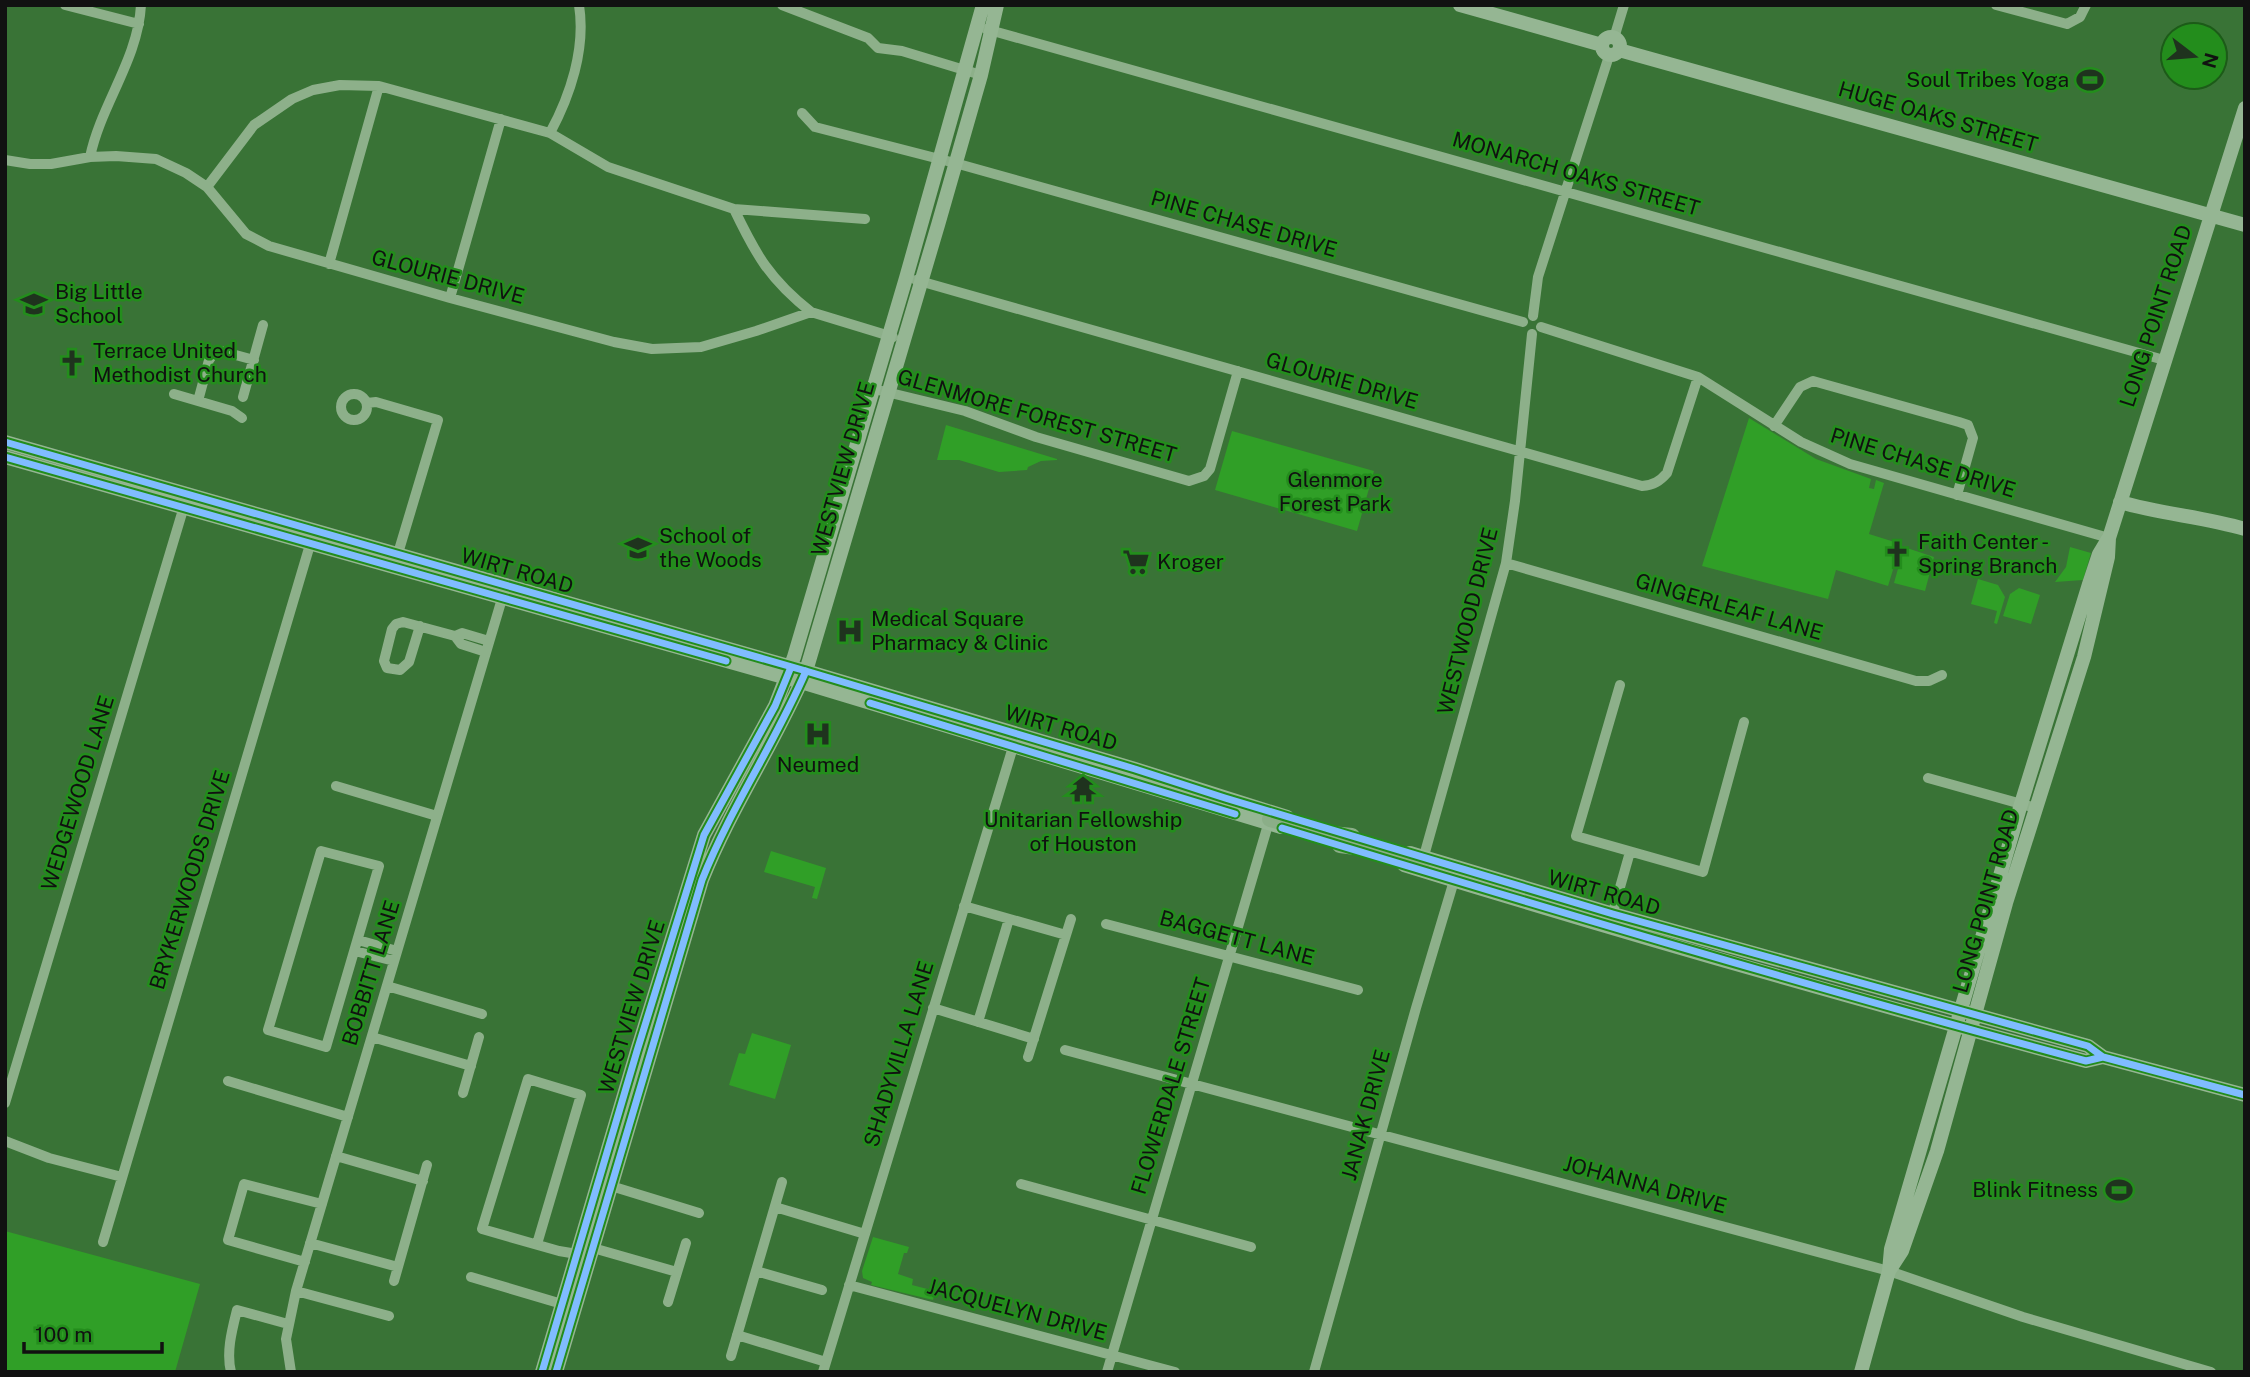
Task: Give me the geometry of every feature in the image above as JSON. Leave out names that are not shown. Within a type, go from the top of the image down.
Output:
[{"type":"main road","name":"WESTVIEW DRIVE","points":[[948,161],[981,75],[983,5]]},
{"type":"main road","name":"WESTVIEW DRIVE","points":[[556,1372],[563,1326],[562,1304],[577,1254],[611,1162],[711,838],[731,798],[778,730],[948,161],[966,70],[997,5]]},
{"type":"main road","name":"HUGE OAKS STREET","points":[[1460,5],[2245,225]]},
{"type":"main road","name":"LONG POINT ROAD","points":[[1889,1271],[1902,1251],[1928,1179],[2036,808],[2084,657],[2087,614],[2099,554],[2109,538],[2245,107]]},
{"type":"main road","name":"WIRT ROAD","points":[[5,442],[183,509],[312,537]]},
{"type":"main road","name":"WIRT ROAD","points":[[5,457],[187,494],[312,537],[503,593],[1135,769],[1271,818]]},
{"type":"main road","points":[[2120,502],[2245,529]]},
{"type":"main road","name":"LONG POINT ROAD","points":[[1861,1372],[1889,1271],[1891,1249],[2021,804],[2045,727],[2087,614]]},
{"type":"main road","name":"WIRT ROAD","points":[[796,675],[1013,747],[1271,818]]},
{"type":"main road","points":[[2045,727],[2049,747],[2054,750]]},
{"type":"main road","points":[[1271,818],[1422,863]]},
{"type":"main road","name":"WIRT ROAD","points":[[1422,863],[1611,921],[1783,969],[1960,1011],[2088,1046],[2104,1057],[2245,1095]]},
{"type":"main road","name":"WIRT ROAD","points":[[1783,969],[1956,1026],[2087,1062],[2104,1057]]},
{"type":"main road","name":"WESTVIEW DRIVE","points":[[542,1372],[593,1248],[611,1186],[611,1162]]},
{"type":"street","points":[[65,5],[139,24]]},
{"type":"street","points":[[90,157],[96,134],[132,51],[141,5]]},
{"type":"street","points":[[550,133],[563,109],[573,80],[579,40],[579,5]]},
{"type":"street","points":[[782,5],[868,38],[878,48],[902,51],[981,75]]},
{"type":"street","points":[[1534,316],[1538,277],[1624,5]]},
{"type":"street","points":[[1996,5],[2030,10],[2059,23],[2074,23],[2080,18],[2086,5]]},
{"type":"street","name":"MONARCH OAKS STREET","points":[[984,28],[2164,360]]},
{"type":"street","points":[[207,187],[254,125],[292,99],[313,90],[340,85],[379,86],[550,133],[608,167],[734,209],[865,219]]},
{"type":"street","points":[[329,264],[379,86]]},
{"type":"street","name":"PINE CHASE DRIVE","points":[[802,113],[815,127],[948,161],[1523,322]]},
{"type":"street","points":[[450,299],[501,119]]},
{"type":"street","name":"GLOURIE DRIVE","points":[[5,160],[51,164],[90,157],[156,159],[186,173],[207,187],[246,234],[286,253],[614,342],[652,349],[701,347],[811,312]]},
{"type":"street","points":[[734,209],[751,245],[785,292],[811,312],[897,338]]},
{"type":"street","name":"GLOURIE DRIVE","points":[[914,279],[1630,483],[1652,485],[1660,481],[1667,472],[1698,377]]},
{"type":"street","points":[[1534,316],[1540,320],[1541,327],[1538,332],[1532,334],[1524,329],[1523,322],[1527,317],[1534,316]]},
{"type":"street","points":[[243,397],[263,325]]},
{"type":"street","name":"PINE CHASE DRIVE","points":[[1541,327],[1698,377],[1801,442],[1850,464],[2109,538]]},
{"type":"street","name":"WESTWOOD DRIVE","points":[[1422,863],[1506,563],[1532,334]]},
{"type":"street","points":[[198,401],[209,360],[214,353],[221,351],[254,360]]},
{"type":"street","name":"GLENMORE FOREST STREET","points":[[881,390],[965,411],[1036,437],[1189,481],[1204,476],[1210,469],[1238,371]]},
{"type":"street","points":[[1774,426],[1800,387],[1813,381],[1959,422],[1971,429],[1973,438],[1957,495]]},
{"type":"street","points":[[174,394],[232,411],[242,418]]},
{"type":"street","points":[[367,403],[376,402],[438,420],[396,561]]},
{"type":"street","name":"WEDGEWOOD LANE","points":[[5,1103],[187,494]]},
{"type":"street","name":"BRYKERWOODS DRIVE","points":[[103,1242],[312,537]]},
{"type":"street","name":"GINGERLEAF LANE","points":[[1506,563],[1916,681],[1929,681],[1942,675]]},
{"type":"street","name":"BOBBITT LANE","points":[[291,1372],[286,1348],[288,1324],[296,1291],[503,593]]},
{"type":"street","points":[[420,626],[409,662],[400,670],[387,668],[384,661],[393,629],[396,624],[402,622],[420,626],[455,636],[461,644],[486,652]]},
{"type":"street","points":[[455,636],[462,633],[489,641]]},
{"type":"street","points":[[1620,685],[1576,836],[1703,872],[1744,722]]},
{"type":"street","name":"SHADYVILLA LANE","points":[[825,1367],[1013,747]]},
{"type":"street","points":[[1928,778],[2036,808]]},
{"type":"street","points":[[336,786],[437,816]]},
{"type":"street","name":"FLOWERDALE STREET","points":[[1107,1372],[1271,818]]},
{"type":"street","points":[[321,851],[379,866],[355,951],[326,1047],[268,1030],[321,851]]},
{"type":"street","points":[[1611,921],[1630,852]]},
{"type":"street","name":"JANAK DRIVE","points":[[1314,1372],[1456,875]]},
{"type":"street","points":[[964,906],[1066,935]]},
{"type":"street","points":[[978,1022],[1009,919]]},
{"type":"street","points":[[1028,1057],[1070,919]]},
{"type":"street","name":"BAGGETT LANE","points":[[1106,924],[1358,990]]},
{"type":"street","points":[[358,940],[396,956]]},
{"type":"street","points":[[355,951],[396,956]]},
{"type":"street","points":[[387,986],[482,1014]]},
{"type":"street","points":[[933,1008],[1034,1039]]},
{"type":"street","points":[[372,1037],[471,1066]]},
{"type":"street","points":[[463,1093],[479,1037]]},
{"type":"street","name":"JOHANNA DRIVE","points":[[1065,1049],[1889,1271],[2023,1317],[2211,1372]]},
{"type":"street","points":[[537,1244],[581,1094],[528,1079],[482,1229],[559,1251],[577,1254]]},
{"type":"street","points":[[228,1081],[348,1116]]},
{"type":"street","points":[[5,1142],[49,1158],[122,1177]]},
{"type":"street","points":[[336,1156],[423,1181]]},
{"type":"street","points":[[394,1281],[427,1164]]},
{"type":"street","points":[[731,1356],[782,1182]]},
{"type":"street","points":[[305,1262],[228,1240],[235,1211],[244,1184],[322,1204]]},
{"type":"street","points":[[1021,1184],[1251,1247]]},
{"type":"street","points":[[611,1186],[699,1213]]},
{"type":"street","points":[[775,1207],[865,1234]]},
{"type":"street","points":[[310,1243],[398,1267]]},
{"type":"street","points":[[668,1302],[686,1243]]},
{"type":"street","points":[[593,1248],[677,1272]]},
{"type":"street","points":[[756,1271],[822,1290]]},
{"type":"street","points":[[471,1277],[562,1304]]},
{"type":"street","name":"JACQUELYN DRIVE","points":[[849,1285],[1175,1372]]},
{"type":"street","points":[[296,1291],[389,1316]]},
{"type":"street","points":[[231,1372],[230,1341],[237,1310],[288,1324]]},
{"type":"street","points":[[737,1335],[825,1367]]},
{"type":"green space","points":[[1749,418],[1816,459],[1871,479],[1869,488],[1874,489],[1876,480],[1884,483],[1869,534],[1901,544],[1888,586],[1836,570],[1828,599],[1702,566]]},
{"type":"green space","points":[[946,425],[1057,460],[1041,461],[1027,470],[999,472],[959,460],[937,460]]},
{"type":"green space","name":"Glenmore Forest Park","points":[[1232,431],[1374,471],[1357,531],[1215,490]]},
{"type":"green space","points":[[1904,547],[1934,557],[1925,591],[1894,583]]},
{"type":"green space","points":[[2070,547],[2091,553],[2083,580],[2055,582],[2066,567]]},
{"type":"green space","points":[[1978,579],[1998,585],[2005,597],[1997,624],[1994,623],[1997,611],[1971,604]]},
{"type":"green space","points":[[2019,588],[2040,595],[2031,624],[2003,616],[2010,594]]},
{"type":"green space","points":[[771,851],[826,868],[817,899],[812,898],[815,887],[764,872]]},
{"type":"green space","points":[[752,1033],[791,1045],[775,1099],[729,1085],[739,1053],[745,1054]]},
{"type":"green space","points":[[5,1231],[200,1284],[175,1372],[5,1372]]},
{"type":"green space","points":[[873,1237],[909,1247],[907,1253],[904,1253],[898,1274],[913,1279],[912,1285],[935,1291],[933,1300],[871,1285],[872,1282],[863,1278],[862,1271]]},
{"type":"cycle path","points":[[5,442],[806,671],[1613,914],[2088,1046],[2103,1057],[2245,1095]]},
{"type":"cycle path","points":[[5,457],[726,661]]},
{"type":"cycle path","points":[[542,1372],[704,835],[775,706],[791,667]]},
{"type":"cycle path","points":[[556,1372],[702,880],[726,827],[806,671]]},
{"type":"cycle path","points":[[870,703],[1235,814]]},
{"type":"cycle path","points":[[1282,828],[1884,1006],[2086,1061],[2103,1057]]},
{"type":"place","name":"Soul Tribes Yoga","points":[[2090,80]]},
{"type":"place","name":"Big Little School","points":[[34,304]]},
{"type":"place","name":"Terrace United Methodist Church","points":[[72,363]]},
{"type":"place","name":"School of the Woods","points":[[638,548]]},
{"type":"place","name":"Faith Center - Spring Branch","points":[[1897,554]]},
{"type":"place","name":"Kroger","points":[[1136,562]]},
{"type":"place","name":"Medical Square Pharmacy & Clinic","points":[[850,631]]},
{"type":"place","name":"Neumed","points":[[818,734]]},
{"type":"place","name":"Unitarian Fellowship of Houston","points":[[1083,789]]},
{"type":"place","name":"Blink Fitness","points":[[2119,1190]]}]
